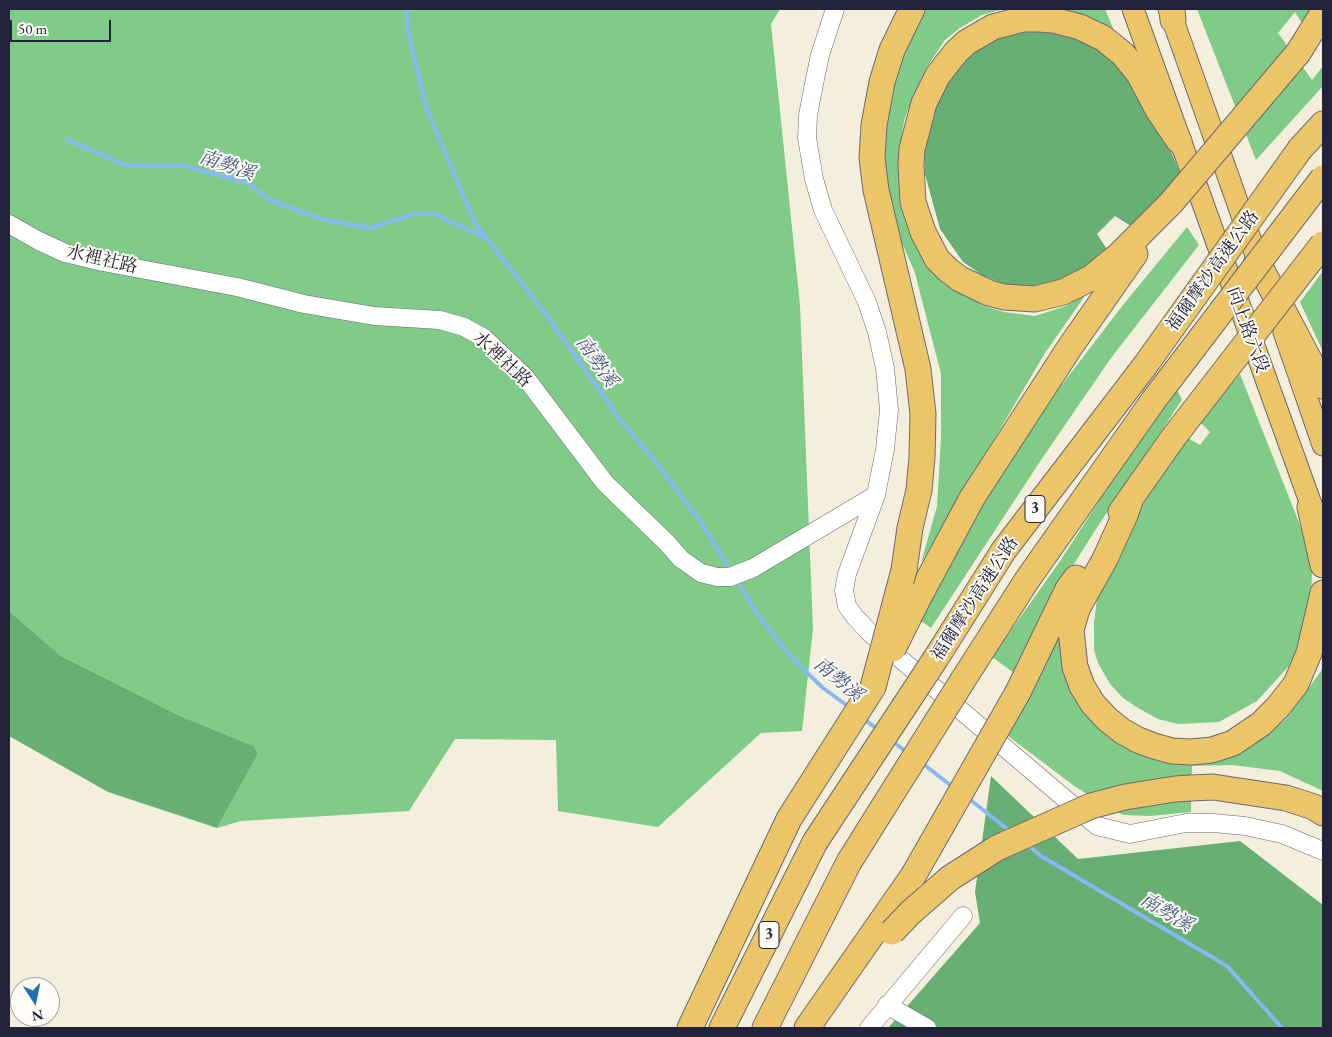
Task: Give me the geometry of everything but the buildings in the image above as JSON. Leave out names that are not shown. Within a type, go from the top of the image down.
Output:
[{"type":"highway","points":[[873,688],[904,570],[910,528],[919,490],[922,457],[923,414],[918,369],[876,190],[872,158],[874,125],[882,82],[892,50],[912,9]]},
{"type":"highway","points":[[1298,53],[1323,13]]},
{"type":"highway","points":[[1180,141],[1158,110],[1139,74],[1123,54],[1113,46],[1092,32],[1053,20],[1015,21],[993,27],[974,38],[956,52],[938,75],[924,103],[912,150],[913,202],[923,232],[937,259],[960,279],[989,293],[1004,297],[1035,300],[1077,286],[1092,278],[1118,256],[1171,203],[1298,53],[1323,30]]},
{"type":"highway","name":"福爾摩沙高速公路","points":[[722,1028],[815,842],[936,658],[1004,550],[1144,367],[1300,149],[1323,124]]},
{"type":"highway","name":"福爾摩沙高速公路","points":[[765,1028],[850,862],[1027,580],[1153,401],[1323,178]]},
{"type":"highway","points":[[690,1028],[789,819],[873,688],[972,498],[1070,347],[1171,203]]},
{"type":"highway","points":[[807,1028],[913,876],[1018,692],[1068,589],[1173,438],[1323,244]]},
{"type":"highway","points":[[1257,261],[1323,386]]},
{"type":"highway","points":[[1131,498],[1125,516],[1105,559],[1077,609],[1072,630],[1075,667],[1082,686],[1093,704],[1107,720],[1138,740],[1172,751],[1212,750],[1233,743],[1261,724],[1278,707],[1296,684],[1309,653],[1323,593]]},
{"type":"highway","points":[[1310,507],[1323,565]]},
{"type":"highway","points":[[812,1028],[892,932],[910,913],[950,878],[997,848],[1091,806],[1126,797],[1175,789],[1213,787],[1286,798],[1314,807],[1323,813]]},
{"type":"main road","name":"向上路六段","points":[[1132,9],[1310,507],[1323,537]]},
{"type":"main road","name":"向上路六段","points":[[1172,13],[1257,261],[1299,371],[1323,445]]},
{"type":"street","points":[[835,9],[820,55],[808,115],[807,138],[814,179],[823,210],[867,302],[877,332],[885,368],[889,410],[885,449],[876,495],[847,574],[844,590],[848,606],[871,634],[1097,826],[1130,834],[1186,823],[1245,826],[1282,834],[1323,850]]},
{"type":"street","name":"水裡社路","points":[[9,224],[65,253],[103,262],[237,287],[304,304],[374,316],[440,320],[464,327],[484,338],[525,377],[596,473],[681,558],[700,573],[717,577],[735,575],[753,568],[876,495]]},
{"type":"street","points":[[869,1028],[963,916]]},
{"type":"street","points":[[887,1005],[927,1028]]},
{"type":"green space","points":[[9,9],[780,9],[771,24],[800,305],[813,629],[802,731],[761,733],[658,827],[558,811],[556,740],[455,739],[409,811],[241,821],[217,828],[258,754],[254,746],[180,716],[61,656],[9,611]]},
{"type":"green space","points":[[920,9],[1004,9],[982,15],[960,28],[945,40],[927,67],[913,96],[904,121],[899,153],[904,200],[956,290],[984,306],[1004,312],[1035,316],[1066,306],[1087,293],[1045,353],[921,563],[937,506],[941,438],[941,374],[915,273],[889,213],[879,155],[892,82]]},
{"type":"green space","points":[[1041,9],[1105,9],[1119,43]]},
{"type":"green space","points":[[1197,9],[1315,9],[1303,25],[1295,12],[1278,33],[1312,80],[1323,66],[1323,86],[1256,160]]},
{"type":"green space","points":[[1048,27],[1108,48],[1167,141],[1181,176],[1134,228],[1115,216],[1097,234],[1110,254],[1069,278],[1027,287],[1011,287],[982,275],[963,262],[940,229],[925,174],[924,153],[938,91],[962,57],[1004,30]]},
{"type":"green space","points":[[1187,227],[1199,245],[1111,358],[1041,460],[931,628],[915,617],[986,496],[1047,404],[1123,305]]},
{"type":"green space","points":[[1323,271],[1323,352],[1300,302]]},
{"type":"green space","points":[[1240,374],[1306,540],[1312,572],[1311,593],[1300,646],[1288,667],[1257,701],[1219,722],[1178,724],[1158,719],[1138,708],[1123,698],[1110,684],[1098,663],[1094,650],[1094,623],[1097,599],[1116,555],[1141,507],[1186,437],[1200,445],[1210,432],[1200,422]]},
{"type":"green space","points":[[1175,385],[1182,400],[1094,532],[1046,609],[1014,673],[992,657],[1058,564]]},
{"type":"green space","points":[[1070,602],[1066,623],[1122,743],[1261,739],[1286,719],[1321,671],[1323,664],[1323,791],[1280,771],[1232,765],[1192,766],[1191,812],[1150,816],[1124,815],[1111,810],[1073,785],[1008,736]]},
{"type":"green space","points":[[9,611],[61,656],[180,716],[254,746],[258,754],[217,828],[108,792],[9,736]]},
{"type":"green space","points":[[991,776],[1078,859],[1240,841],[1323,905],[1323,1028],[888,1028],[980,923],[975,892]]},
{"type":"waterway","name":"南勢溪","points":[[408,9],[407,28],[427,110],[475,223],[542,309],[618,417],[658,465],[700,521],[731,571]]},
{"type":"waterway","name":"南勢溪","points":[[68,140],[125,165],[185,166],[248,183],[269,200],[325,220],[371,228],[414,214],[434,214],[486,238]]},
{"type":"waterway","name":"南勢溪","points":[[737,581],[758,615],[790,656],[823,688],[849,707]]},
{"type":"waterway","name":"南勢溪","points":[[862,718],[879,730]]},
{"type":"waterway","name":"南勢溪","points":[[892,741],[908,753]]},
{"type":"waterway","name":"南勢溪","points":[[922,763],[954,788]]},
{"type":"waterway","name":"南勢溪","points":[[968,798],[1011,832]]},
{"type":"waterway","name":"南勢溪","points":[[1027,844],[1041,856],[1227,966],[1282,1028]]}]
